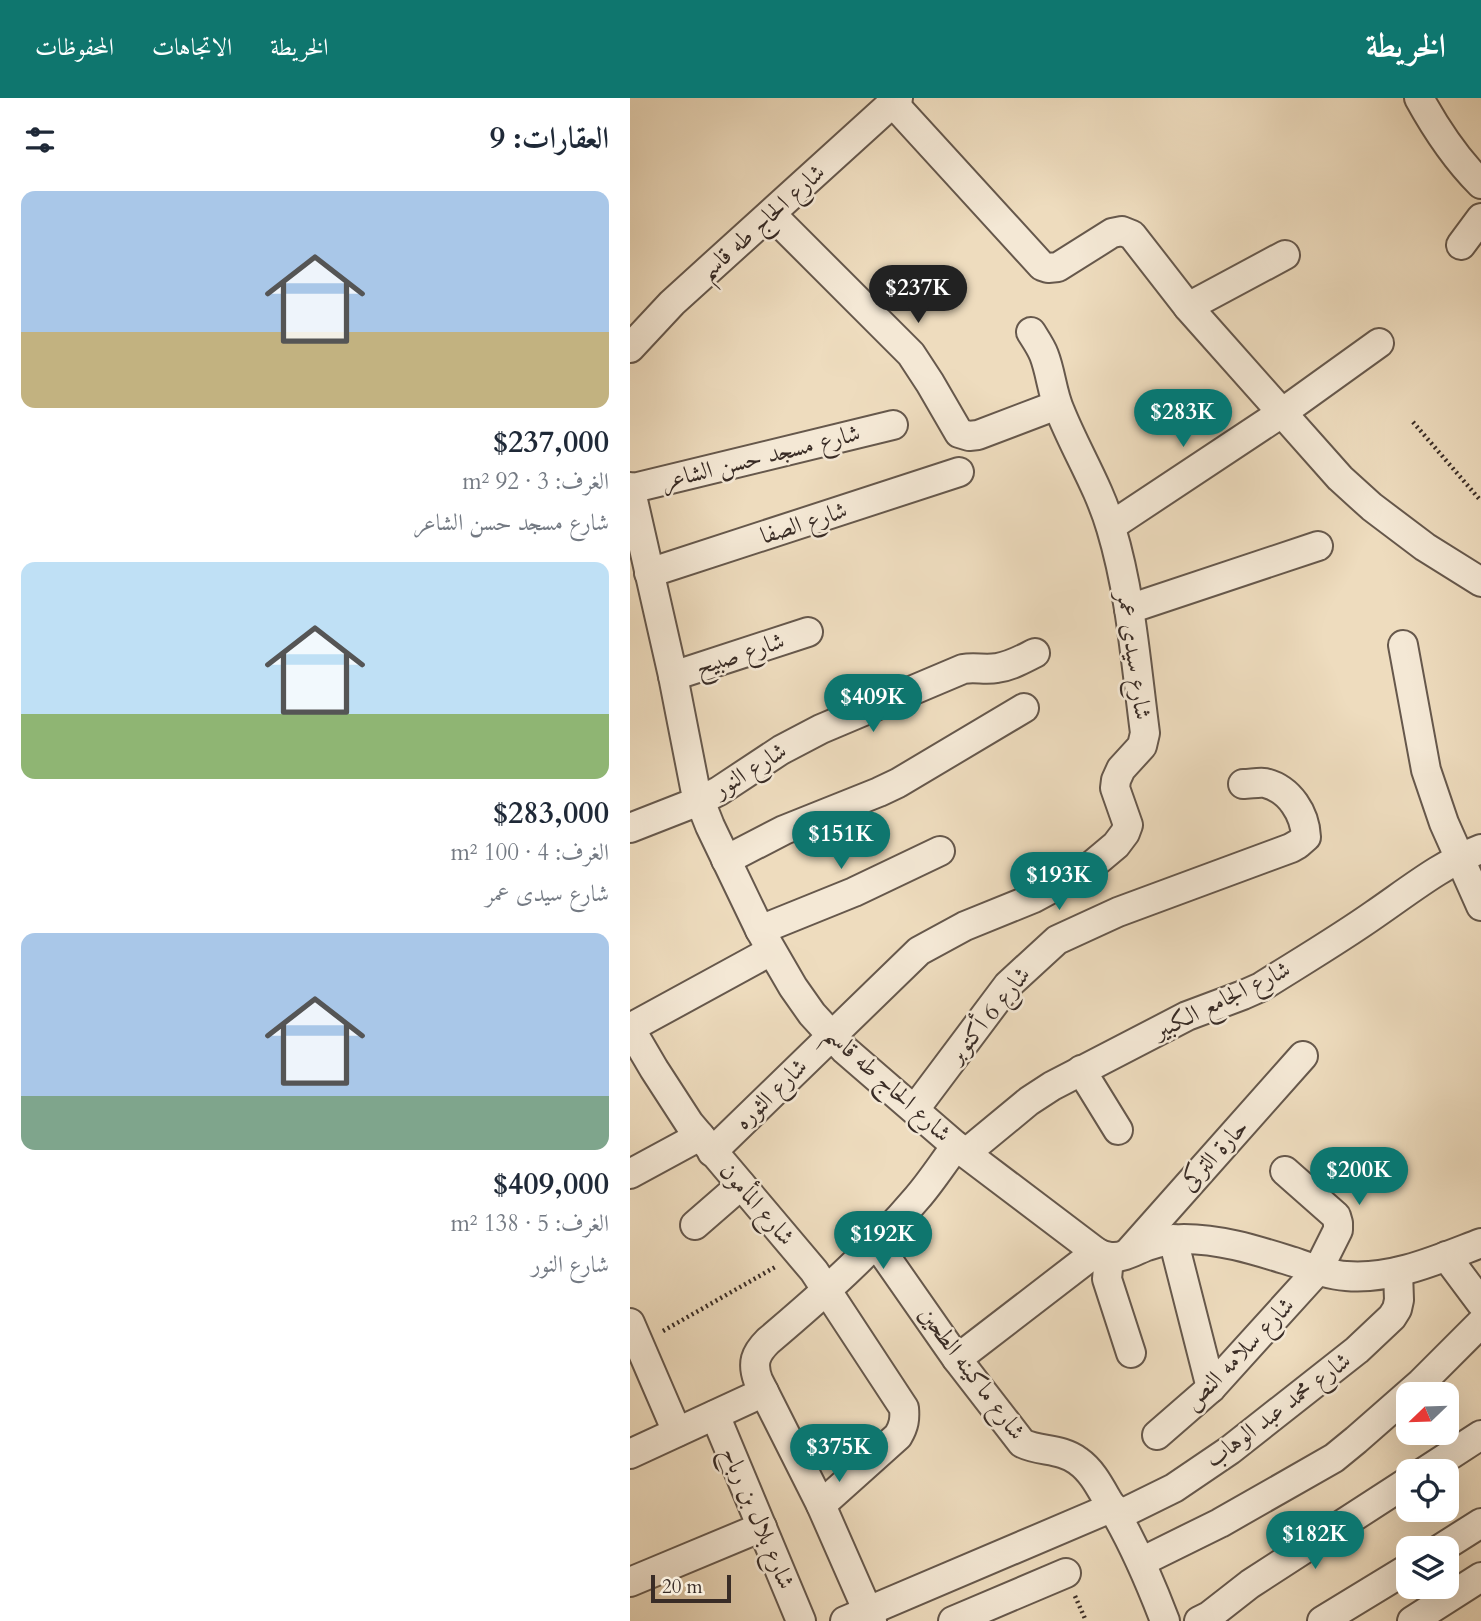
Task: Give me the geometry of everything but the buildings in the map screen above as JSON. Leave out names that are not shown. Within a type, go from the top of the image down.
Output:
[{"type":"street","points":[[1419,98],[1452,151],[1481,184]]},
{"type":"street","points":[[895,100],[1042,266],[1058,267],[1112,233],[1122,231],[1132,235],[1188,307],[1340,478],[1361,498],[1425,547],[1481,582]]},
{"type":"street","name":"شارع الحاج طه قاسم","points":[[630,348],[672,303],[895,100]]},
{"type":"street","points":[[771,214],[911,354],[959,433],[978,435],[1057,405]]},
{"type":"street","points":[[1461,245],[1481,218]]},
{"type":"street","points":[[1188,307],[1285,255]]},
{"type":"street","name":"شارع سيدى عمر","points":[[831,1036],[919,951],[965,926],[1034,898],[1091,866],[1116,845],[1128,825],[1115,788],[1116,780],[1121,769],[1142,746],[1145,733],[1129,609],[1111,526],[1057,405],[1044,354],[1031,332]]},
{"type":"street","points":[[1111,526],[1283,412],[1379,343]]},
{"type":"street","name":"شارع مسجد حسن الشاعر","points":[[630,488],[893,425]]},
{"type":"street","name":"شارع الصفا","points":[[649,573],[959,472]]},
{"type":"street","name":"شارع الحاج طه قاسم","points":[[630,488],[699,801],[766,941],[793,988],[831,1036],[961,1149],[1111,1255]]},
{"type":"street","points":[[1129,609],[1318,546]]},
{"type":"street","name":"شارع صبيح","points":[[673,676],[808,632]]},
{"type":"street","points":[[1403,645],[1426,770],[1434,797],[1470,853],[1481,906]]},
{"type":"street","name":"شارع النور","points":[[630,828],[719,791],[781,750],[821,729],[962,669],[995,669],[1035,653]]},
{"type":"street","points":[[726,860],[784,830],[898,783],[1024,708]]},
{"type":"street","name":"شارع 6 أكتوبر","points":[[915,1109],[1008,985],[1056,940],[1118,912],[1291,848],[1306,837],[1306,825],[1301,813],[1286,793],[1265,783],[1243,784]]},
{"type":"street","points":[[630,1028],[766,941],[854,892],[940,851]]},
{"type":"street","name":"شارع الجامع الكبير","points":[[764,1392],[754,1363],[760,1349],[828,1291],[876,1243],[961,1149],[1029,1101],[1081,1070],[1187,1016],[1261,987],[1374,915],[1421,881],[1470,853]]},
{"type":"street","name":"شارع المأمون","points":[[630,1028],[689,1123],[828,1291],[904,1408],[905,1418],[898,1436],[821,1505]]},
{"type":"street","name":"شارع الثوره","points":[[630,1174],[706,1144],[831,1036]]},
{"type":"street","name":"حارة التركى","points":[[1111,1255],[1303,1056]]},
{"type":"street","points":[[1081,1070],[1118,1130]]},
{"type":"street","name":"شارع سلامه النص","points":[[1157,1435],[1211,1388],[1318,1270],[1338,1230],[1336,1216],[1285,1171]]},
{"type":"street","points":[[695,1225],[741,1185]]},
{"type":"street","points":[[1173,1239],[1211,1388]]},
{"type":"street","points":[[957,1359],[1111,1255],[1173,1239],[1213,1241],[1248,1248],[1344,1276],[1371,1277],[1398,1272],[1481,1242]]},
{"type":"street","name":"شارع ماكينه الطحين","points":[[876,1243],[957,1359],[1022,1443],[1068,1454],[1094,1476],[1141,1562],[1165,1621]]},
{"type":"street","points":[[1111,1255],[1107,1279],[1130,1353]]},
{"type":"street","points":[[1447,1256],[1481,1303]]},
{"type":"street","name":"شارع محمد عبد الوهاب","points":[[862,1618],[1174,1488],[1230,1450],[1357,1350],[1392,1317],[1399,1300],[1398,1272]]},
{"type":"street","points":[[1141,1562],[1220,1523],[1334,1458],[1421,1383],[1481,1323]]},
{"type":"street","points":[[635,1334],[677,1433]]},
{"type":"street","points":[[630,1454],[764,1392],[821,1505],[862,1618]]},
{"type":"street","name":"شارع بلال بن رباح","points":[[715,1415],[801,1621]]},
{"type":"street","points":[[1443,1459],[1481,1435]]},
{"type":"street","points":[[1199,1621],[1250,1584],[1396,1489]]},
{"type":"street","points":[[1459,1537],[1481,1523]]},
{"type":"street","points":[[630,1583],[762,1527]]},
{"type":"street","points":[[953,1621],[1066,1573]]},
{"type":"street","points":[[1322,1621],[1396,1576]]},
{"type":"street","points":[[1412,1621],[1481,1577]]},
{"type":"path","points":[[1413,422],[1481,501]]},
{"type":"path","points":[[635,1334],[799,1253]]}]
